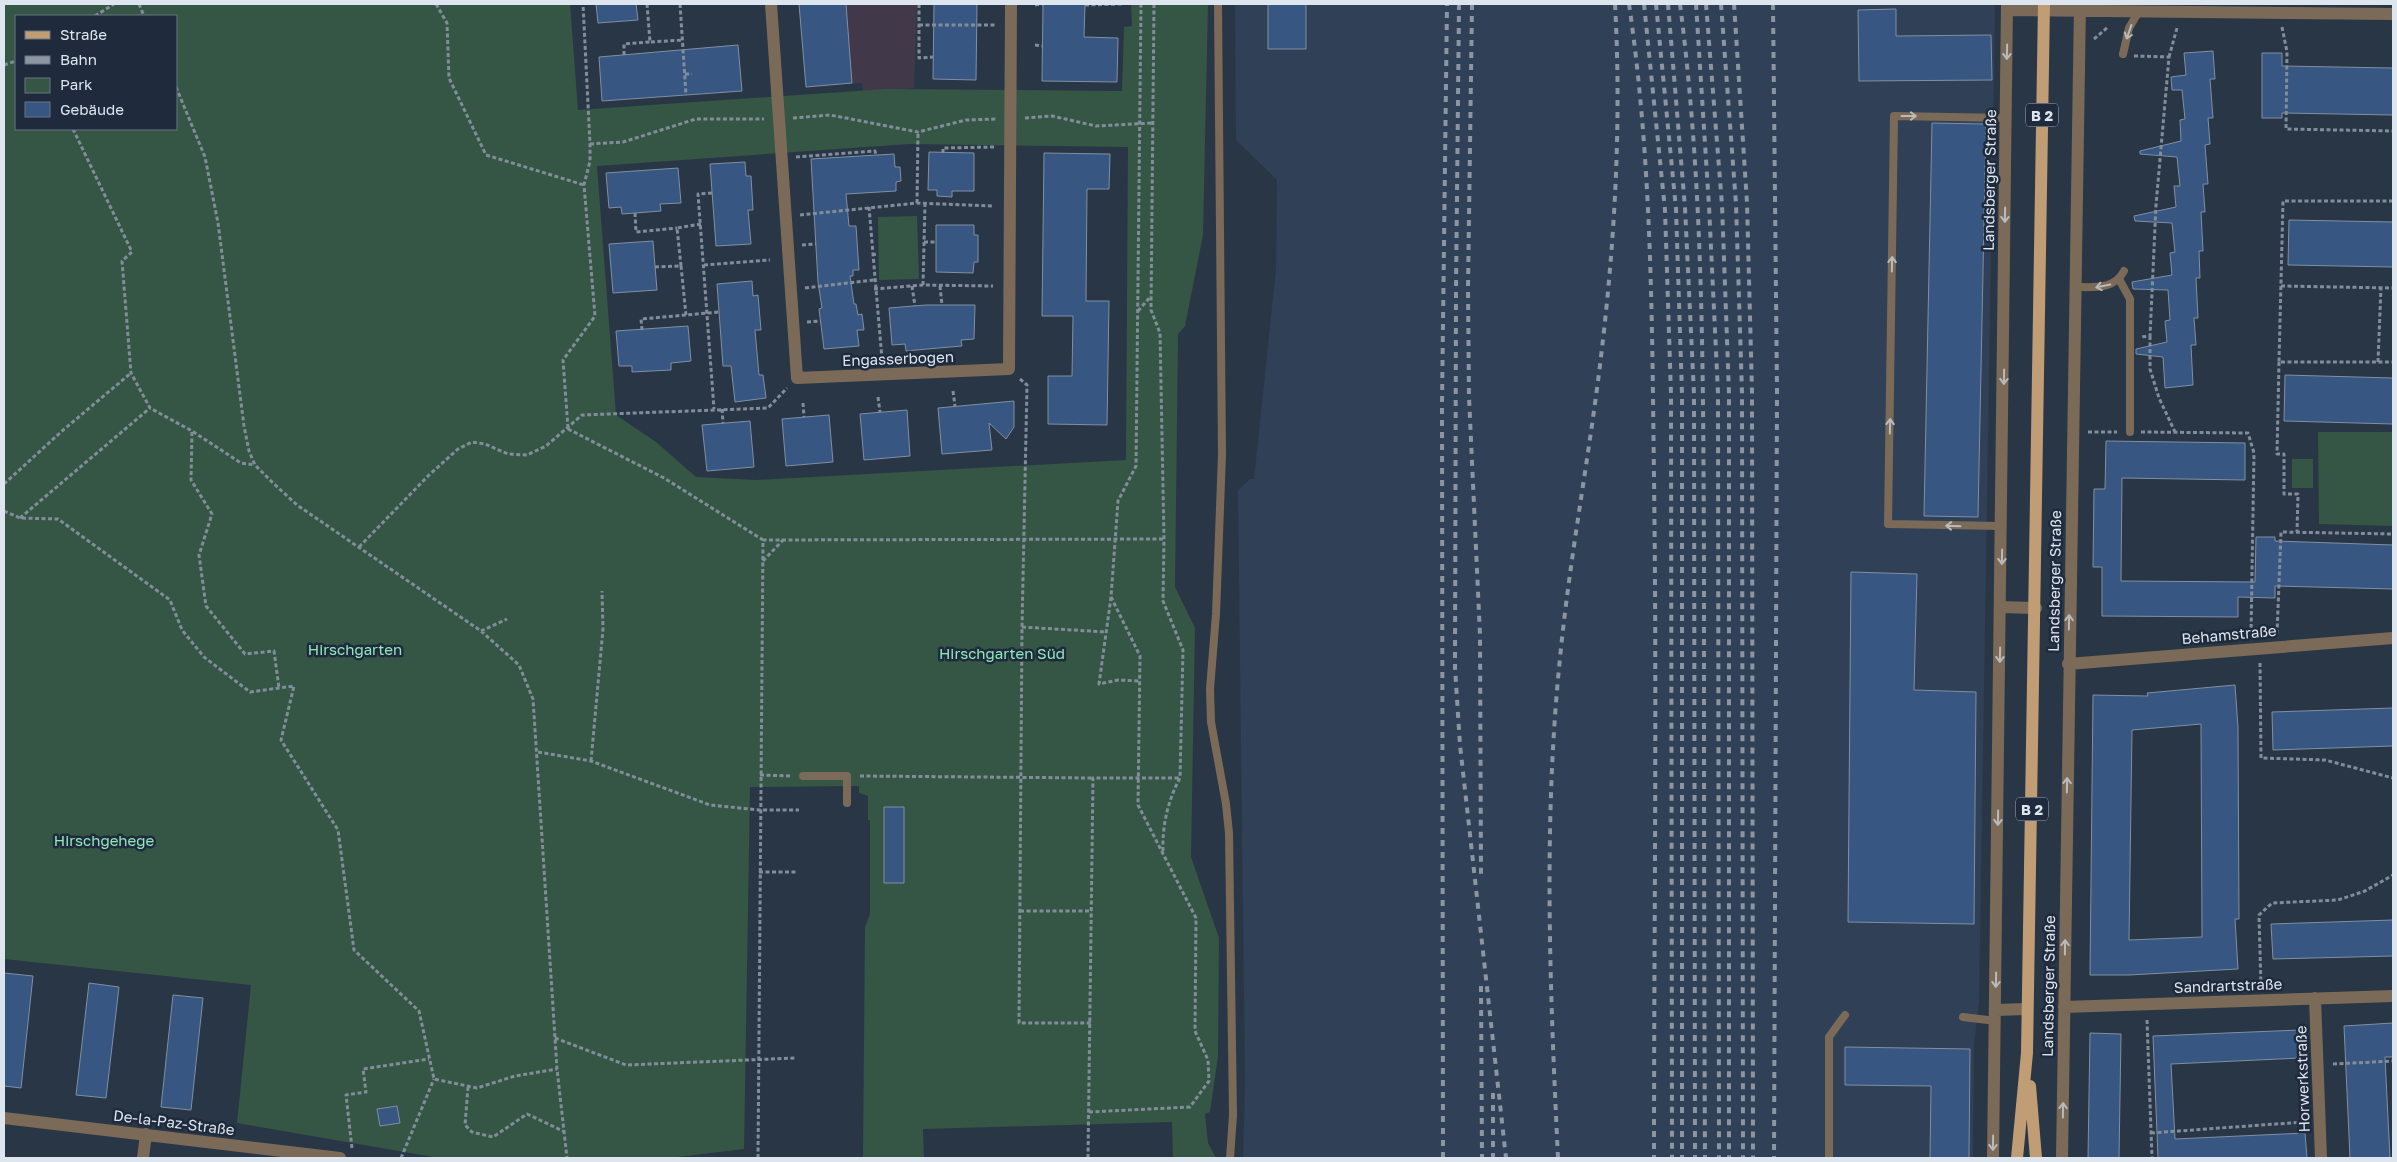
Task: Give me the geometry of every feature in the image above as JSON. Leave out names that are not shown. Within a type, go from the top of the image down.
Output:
[{"type":"main road","name":"Landsberger Straße","points":[[2017,1158],[2027,1053],[2036,608],[2044,7]]},
{"type":"main road","name":"Landsberger Straße","points":[[2027,1053],[2036,1158]]},
{"type":"street","name":"Engasserbogen","points":[[771,4],[797,378],[1009,369],[1011,4]]},
{"type":"street","name":"Landsberger Straße","points":[[1993,1158],[2007,7],[2044,7]]},
{"type":"street","points":[[2044,7],[2080,7],[2139,11],[2393,14]]},
{"type":"street","name":"Landsberger Straße","points":[[2062,1158],[2068,664],[2080,7]]},
{"type":"street","points":[[2001,606],[2036,608]]},
{"type":"street","name":"Behamstraße","points":[[2068,664],[2393,638]]},
{"type":"street","name":"Sandrartstraße","points":[[2064,1007],[2393,996]]},
{"type":"street","name":"Horwerkstraße","points":[[2315,998],[2321,1158]]},
{"type":"street","name":"Landsberger Straße","points":[[1996,1015],[2028,1009]]},
{"type":"street","name":"De-la-Paz-Straße","points":[[4,1118],[340,1158]]},
{"type":"street","points":[[143,1158],[146,1134]]},
{"type":"lane","points":[[1218,4],[1222,455],[1216,614],[1210,689],[1211,722],[1226,804],[1229,834],[1233,1115],[1230,1158]]},
{"type":"lane","points":[[2122,54],[2129,28],[2139,11]]},
{"type":"lane","points":[[2002,526],[1888,524],[1894,116],[2006,118]]},
{"type":"lane","points":[[2075,287],[2102,288],[2119,280],[2124,270]]},
{"type":"lane","points":[[2119,280],[2130,300],[2130,432]]},
{"type":"lane","points":[[804,776],[847,776],[847,802]]},
{"type":"lane","points":[[1829,1158],[1829,1037],[1845,1015]]},
{"type":"lane","points":[[1963,1017],[1996,1015]]},
{"type":"path","points":[[97,15],[114,4]]},
{"type":"path","points":[[436,4],[447,23],[449,78],[486,155],[584,185]]},
{"type":"path","points":[[568,429],[563,360],[595,316],[584,185],[590,161],[590,144],[583,4]]},
{"type":"path","points":[[647,4],[650,42]]},
{"type":"path","points":[[680,4],[686,95]]},
{"type":"path","points":[[919,4],[919,58],[933,57]]},
{"type":"path","points":[[1035,4],[1043,4]]},
{"type":"path","points":[[1085,5],[1122,4]]},
{"type":"path","points":[[1140,681],[1118,680],[1099,684],[1111,597],[1118,501],[1136,466],[1141,4]]},
{"type":"path","points":[[1154,4],[1151,310],[1160,333],[1164,539],[1163,601],[1183,650],[1180,778],[1172,793],[1162,840],[1163,854]]},
{"type":"path","points":[[2279,13],[2287,52],[2286,128],[2393,131]]},
{"type":"path","points":[[919,25],[995,25]]},
{"type":"path","points":[[2176,432],[2159,398],[2150,369],[2150,336],[2156,205],[2169,56],[2177,28]]},
{"type":"path","points":[[624,55],[624,44],[683,40]]},
{"type":"path","points":[[1035,45],[1043,46]]},
{"type":"path","points":[[2131,56],[2169,56]]},
{"type":"path","points":[[685,74],[692,74]]},
{"type":"path","points":[[178,92],[204,157],[212,189],[244,426],[249,451],[256,465],[297,505],[481,631],[519,665],[533,699],[538,752],[557,1069],[567,1158]]},
{"type":"path","points":[[794,118],[830,115],[918,132],[966,120],[995,119]]},
{"type":"path","points":[[1034,117],[1052,116],[1096,126],[1152,123]]},
{"type":"path","points":[[590,144],[622,142],[696,119],[760,119]]},
{"type":"path","points":[[73,130],[132,252],[122,261],[131,373],[150,408],[192,431],[241,463],[256,465]]},
{"type":"path","points":[[917,203],[918,132]]},
{"type":"path","points":[[943,153],[943,148],[994,147]]},
{"type":"path","points":[[796,157],[829,156],[875,151],[876,155]]},
{"type":"path","points":[[712,193],[698,194],[714,408]]},
{"type":"path","points":[[2297,532],[2298,494],[2284,494],[2284,454],[2277,454],[2283,201],[2393,201]]},
{"type":"path","points":[[800,215],[917,203],[994,206]]},
{"type":"path","points":[[923,285],[925,203]]},
{"type":"path","points":[[869,207],[874,289],[882,362]]},
{"type":"path","points":[[635,213],[636,232],[700,224]]},
{"type":"path","points":[[677,228],[686,315]]},
{"type":"path","points":[[924,242],[936,242]]},
{"type":"path","points":[[802,245],[816,244]]},
{"type":"path","points":[[918,253],[924,252]]},
{"type":"path","points":[[872,256],[878,254]]},
{"type":"path","points":[[704,265],[770,260]]},
{"type":"path","points":[[655,267],[681,266]]},
{"type":"path","points":[[805,288],[874,280]]},
{"type":"path","points":[[874,289],[923,285],[993,286]]},
{"type":"path","points":[[912,286],[915,306]]},
{"type":"path","points":[[940,286],[942,305]]},
{"type":"path","points":[[2281,286],[2393,288]]},
{"type":"path","points":[[2378,362],[2381,288]]},
{"type":"path","points":[[1137,312],[1151,296]]},
{"type":"path","points":[[642,330],[641,319],[719,312]]},
{"type":"path","points":[[807,322],[821,321]]},
{"type":"path","points":[[2130,338],[2150,336]]},
{"type":"path","points":[[2279,362],[2393,362]]},
{"type":"path","points":[[4,484],[62,431],[131,373]]},
{"type":"path","points":[[1027,385],[1020,778],[1019,1023],[1091,1023]]},
{"type":"path","points":[[953,391],[954,406]]},
{"type":"path","points":[[359,547],[429,475],[458,449],[472,442],[486,444],[508,454],[527,455],[546,446],[582,415],[714,408],[768,408],[781,395]]},
{"type":"path","points":[[878,397],[880,412]]},
{"type":"path","points":[[802,403],[804,417]]},
{"type":"path","points":[[20,518],[150,408]]},
{"type":"path","points":[[722,409],[723,423]]},
{"type":"path","points":[[568,429],[664,478],[763,540],[1115,541],[1164,539]]},
{"type":"path","points":[[192,431],[191,480],[212,514],[199,555],[206,606],[245,654],[274,650],[279,688]]},
{"type":"path","points":[[2073,431],[2248,433],[2254,452],[2255,649],[2261,758],[2325,760],[2393,777]]},
{"type":"path","points":[[4,511],[20,518],[58,518],[170,600],[182,630],[204,657],[250,692],[294,686],[281,740],[338,830],[354,950],[419,1011],[434,1079],[401,1158]]},
{"type":"path","points":[[2276,646],[2281,532],[2393,534]]},
{"type":"path","points":[[757,1157],[763,540]]},
{"type":"path","points":[[762,561],[784,540]]},
{"type":"path","points":[[591,761],[603,629],[602,591]]},
{"type":"path","points":[[1088,1112],[1190,1108],[1209,1082],[1208,1060],[1195,1031],[1196,918],[1138,805],[1140,656],[1111,597]]},
{"type":"path","points":[[481,631],[507,619]]},
{"type":"path","points":[[1022,627],[1106,632]]},
{"type":"path","points":[[538,752],[591,761],[710,805],[760,810],[799,810]]},
{"type":"path","points":[[760,775],[804,776]]},
{"type":"path","points":[[847,776],[1180,778]]},
{"type":"path","points":[[1088,1158],[1093,778]]},
{"type":"path","points":[[759,872],[798,872]]},
{"type":"path","points":[[2261,1000],[2259,915],[2272,904],[2338,900],[2365,891],[2393,875]]},
{"type":"path","points":[[1020,911],[1092,911]]},
{"type":"path","points":[[2147,1004],[2152,1158]]},
{"type":"path","points":[[555,1038],[626,1065],[796,1058]]},
{"type":"path","points":[[352,1149],[346,1095],[366,1092],[363,1069],[429,1059]]},
{"type":"path","points":[[2317,1066],[2393,1061]]},
{"type":"path","points":[[434,1079],[477,1088],[515,1076],[557,1069]]},
{"type":"path","points":[[468,1087],[465,1125],[472,1132],[493,1136],[527,1114],[564,1132]]},
{"type":"path","points":[[2151,1133],[2320,1121]]},
{"type":"shaded area","points":[[799,4],[917,4],[914,88],[863,92],[862,83],[806,87]]},
{"type":"shaded area","points":[[1235,4],[1995,4],[1979,1002],[1974,1045],[1973,1158],[1243,1158],[1245,1082],[1238,490],[1250,479],[1254,479],[1276,269],[1277,180],[1236,140]]},
{"type":"green space","name":"Hirschgarten","points":[[4,4],[570,4],[578,110],[886,89],[1122,91],[1124,27],[1132,26],[1131,4],[1208,4],[1203,235],[1185,326],[1178,334],[1175,587],[1195,628],[1191,857],[1219,938],[1218,1056],[1210,1112],[1205,1114],[1208,1143],[1216,1158],[1173,1158],[1172,1122],[923,1129],[924,1158],[863,1158],[865,927],[870,914],[870,820],[868,820],[868,796],[859,793],[859,786],[750,787],[744,1149],[669,1158],[439,1158],[237,1123],[251,985],[4,959]],"holes":[[[909,144],[1128,147],[1126,460],[756,480],[696,477],[656,442],[616,415],[597,166]]]},
{"type":"green space","points":[[917,216],[919,279],[879,280],[878,217]]},
{"type":"green space","points":[[2318,432],[2393,432],[2393,526],[2319,524]]},
{"type":"green space","points":[[2292,459],[2313,459],[2313,488],[2292,488]]},
{"type":"building","points":[[596,4],[636,4],[638,20],[598,23]]},
{"type":"building","points":[[799,4],[846,4],[852,83],[806,87]]},
{"type":"building","points":[[934,4],[977,4],[976,80],[933,79]]},
{"type":"building","points":[[1043,4],[1085,4],[1084,37],[1118,38],[1117,82],[1042,81]]},
{"type":"building","points":[[1268,4],[1306,4],[1306,49],[1268,49]]},
{"type":"building","points":[[1896,9],[1896,36],[1991,35],[1992,80],[1859,81],[1858,10]]},
{"type":"building","points":[[738,45],[742,91],[602,101],[599,57]]},
{"type":"building","points":[[2213,51],[2215,79],[2210,79],[2213,118],[2208,118],[2210,144],[2205,145],[2208,184],[2203,184],[2205,212],[2201,212],[2203,251],[2199,251],[2200,278],[2196,278],[2198,318],[2194,318],[2196,345],[2191,345],[2193,385],[2165,388],[2163,357],[2136,354],[2136,349],[2167,342],[2165,321],[2170,320],[2168,290],[2133,289],[2132,282],[2172,275],[2170,253],[2175,252],[2172,223],[2135,221],[2134,216],[2176,207],[2174,186],[2180,186],[2177,157],[2140,154],[2140,151],[2181,141],[2180,120],[2185,119],[2182,90],[2172,90],[2171,77],[2186,75],[2184,53]]},
{"type":"building","points":[[2262,53],[2282,53],[2282,66],[2393,68],[2393,115],[2282,113],[2282,118],[2262,118]]},
{"type":"building","points":[[1932,123],[1986,124],[1978,517],[1924,516]]},
{"type":"building","points":[[929,152],[974,153],[974,191],[952,191],[952,197],[937,196],[937,190],[928,190]]},
{"type":"building","points":[[1044,153],[1110,154],[1109,189],[1087,189],[1086,301],[1109,301],[1107,425],[1048,424],[1048,376],[1072,376],[1073,316],[1042,316]]},
{"type":"building","points":[[894,154],[895,167],[900,167],[901,181],[896,182],[896,191],[846,194],[849,226],[856,226],[859,270],[853,270],[853,276],[850,276],[854,304],[856,304],[858,315],[862,314],[864,330],[857,330],[859,346],[824,349],[819,309],[822,308],[818,282],[811,159]]},
{"type":"building","points":[[745,162],[746,176],[751,176],[753,210],[748,210],[751,244],[716,246],[710,164]]},
{"type":"building","points":[[678,168],[681,203],[660,204],[661,211],[622,214],[621,207],[609,208],[606,173]]},
{"type":"building","points":[[2289,220],[2393,222],[2393,267],[2288,265]]},
{"type":"building","points":[[936,225],[974,225],[974,235],[978,235],[978,262],[974,262],[973,273],[936,272]]},
{"type":"building","points":[[653,241],[657,290],[613,293],[609,244]]},
{"type":"building","points":[[752,281],[753,296],[758,295],[761,330],[755,330],[759,375],[763,375],[766,398],[735,402],[731,366],[723,366],[717,284]]},
{"type":"building","points":[[926,305],[975,305],[974,339],[961,340],[962,346],[906,351],[905,344],[892,345],[889,308]]},
{"type":"building","points":[[688,326],[691,361],[671,363],[671,370],[632,372],[632,366],[619,366],[616,331]]},
{"type":"building","points":[[2285,375],[2393,378],[2393,424],[2284,421]]},
{"type":"building","points":[[1014,401],[1014,427],[1006,439],[989,423],[992,450],[942,454],[938,408]]},
{"type":"building","points":[[907,410],[910,456],[864,460],[860,414]]},
{"type":"building","points":[[829,415],[833,462],[786,466],[782,419]]},
{"type":"building","points":[[750,421],[754,467],[707,471],[702,425]]},
{"type":"building","points":[[2106,441],[2245,443],[2245,480],[2122,478],[2121,581],[2255,582],[2256,537],[2275,537],[2275,541],[2393,545],[2393,589],[2275,586],[2275,598],[2238,597],[2238,617],[2102,616],[2102,567],[2093,567],[2094,489],[2105,489]]},
{"type":"building","points":[[1851,572],[1917,574],[1914,690],[1976,692],[1974,924],[1848,922]]},
{"type":"building","points":[[2235,685],[2238,727],[2239,919],[2235,919],[2238,969],[2129,975],[2090,975],[2093,695],[2148,696],[2147,693]],"holes":[[[2201,724],[2202,937],[2129,940],[2132,730]]]},
{"type":"building","points":[[2393,708],[2393,746],[2273,750],[2272,712]]},
{"type":"building","points":[[884,807],[904,807],[904,883],[884,883]]},
{"type":"building","points":[[2393,920],[2393,956],[2273,959],[2271,924]]},
{"type":"building","points":[[4,973],[33,976],[21,1088],[4,1086]]},
{"type":"building","points":[[89,983],[119,987],[106,1098],[76,1095]]},
{"type":"building","points":[[173,995],[203,998],[191,1110],[161,1107]]},
{"type":"building","points":[[2393,1023],[2393,1057],[2385,1057],[2390,1158],[2350,1158],[2344,1026]]},
{"type":"building","points":[[2300,1030],[2301,1058],[2171,1064],[2175,1139],[2305,1133],[2307,1158],[2158,1158],[2153,1036]]},
{"type":"building","points":[[2090,1033],[2121,1034],[2119,1158],[2088,1158]]},
{"type":"building","points":[[1845,1047],[1970,1049],[1969,1158],[1930,1158],[1931,1086],[1845,1085]]},
{"type":"building","points":[[397,1106],[400,1123],[380,1126],[377,1109]]},
{"type":"railway","points":[[1443,1158],[1442,404],[1447,4]]},
{"type":"railway","points":[[1459,4],[1455,668],[1460,745],[1506,1158]]},
{"type":"railway","points":[[1472,4],[1468,289],[1469,397],[1480,635],[1481,876]]},
{"type":"railway","points":[[1558,1158],[1551,970],[1551,783],[1560,658],[1604,334],[1612,240],[1618,98],[1615,4]]},
{"type":"railway","points":[[1629,4],[1642,122],[1651,301],[1655,649],[1654,1158]]},
{"type":"railway","points":[[1644,4],[1665,210],[1671,394],[1672,1158]]},
{"type":"railway","points":[[1656,4],[1676,209],[1682,394],[1682,1158]]},
{"type":"railway","points":[[1668,4],[1685,208],[1694,394],[1695,1158]]},
{"type":"railway","points":[[1680,4],[1694,144],[1701,285],[1704,566],[1705,1158]]},
{"type":"railway","points":[[1696,4],[1709,206],[1718,393],[1719,1158]]},
{"type":"railway","points":[[1706,4],[1722,205],[1729,393],[1729,1158]]},
{"type":"railway","points":[[1721,4],[1736,204],[1742,393],[1743,1158]]},
{"type":"railway","points":[[1734,4],[1747,203],[1752,392],[1753,1158]]},
{"type":"railway","points":[[1773,4],[1777,392],[1774,1158]]},
{"type":"railway","points":[[1481,986],[1482,1158]]},
{"type":"railway","points":[[1493,1093],[1493,1158]]},
{"type":"park label","name":"Hirschgarten Süd","points":[[1002,653]]},
{"type":"park label","name":"Hirschgehege","points":[[104,840]]}]
